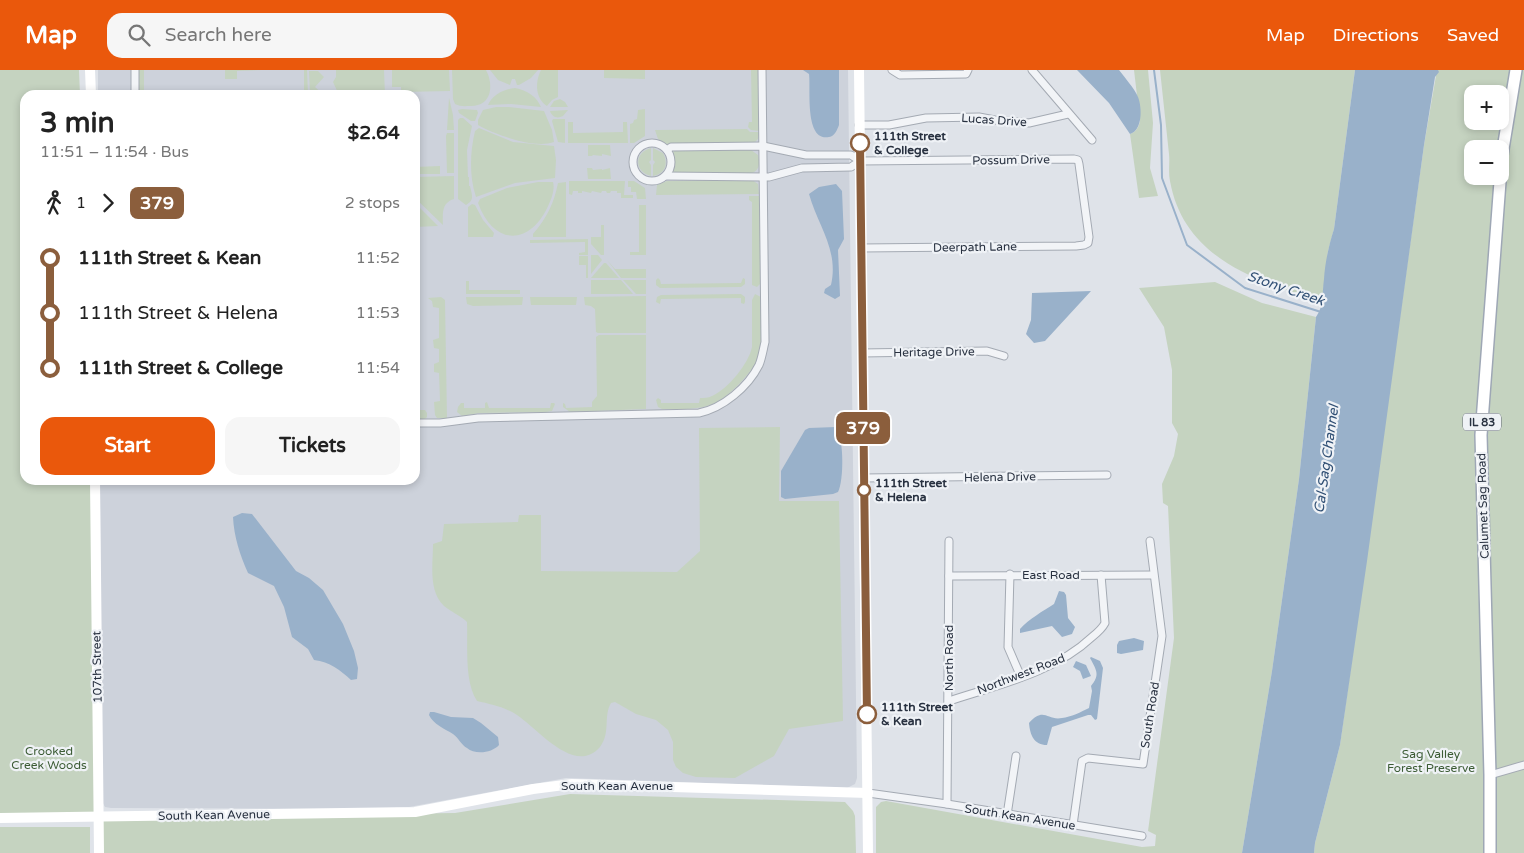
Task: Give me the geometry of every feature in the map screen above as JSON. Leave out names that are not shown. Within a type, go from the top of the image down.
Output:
[{"type":"main road","name":"Calumet Sag Road","points":[[1490,853],[1490,775],[1481,436],[1502,155],[1516,70]]},
{"type":"street","points":[[90,70],[91,90]]},
{"type":"street","points":[[135,70],[136,90]]},
{"type":"street","points":[[420,423],[440,423],[478,418],[709,411],[726,401],[752,375],[760,364],[763,353],[765,322],[762,70]]},
{"type":"street","points":[[859,70],[868,853]]},
{"type":"street","points":[[892,70],[900,75],[966,74],[968,70]]},
{"type":"street","points":[[1032,70],[1092,140]]},
{"type":"street","name":"Lucas Drive","points":[[860,125],[889,125],[926,118],[979,117],[1029,123],[1068,114]]},
{"type":"street","points":[[653,143],[667,150],[670,154],[671,166],[666,176],[658,181],[648,181],[638,174],[633,162],[634,156],[643,146],[653,143]]},
{"type":"street","points":[[667,150],[671,147],[763,146],[806,155],[850,155],[860,161]]},
{"type":"street","name":"Possum Drive","points":[[860,161],[1078,160],[1088,243]]},
{"type":"street","points":[[666,176],[764,178],[802,168],[851,167],[860,161]]},
{"type":"street","name":"Deerpath Lane","points":[[861,248],[1076,246],[1088,243]]},
{"type":"street","name":"Heritage Drive","points":[[862,353],[988,351],[1004,356]]},
{"type":"street","name":"Helena Drive","points":[[864,478],[1107,475]]},
{"type":"street","name":"107th Street","points":[[94,485],[99,853]]},
{"type":"street","name":"North Road","points":[[947,804],[949,541]]},
{"type":"street","name":"South Road","points":[[1073,825],[1082,761],[1088,758],[1143,764],[1162,636],[1150,541]]},
{"type":"street","points":[[1010,574],[1008,647],[1021,677]]},
{"type":"street","name":"East Road","points":[[949,576],[1010,574],[1154,575]]},
{"type":"street","name":"Northwest Road","points":[[949,701],[1021,677],[1063,660],[1080,649],[1102,629],[1105,623],[1100,575]]},
{"type":"street","points":[[1007,815],[1016,756]]},
{"type":"street","points":[[1490,775],[1524,765]]},
{"type":"street","name":"South Kean Avenue","points":[[0,818],[415,812],[533,789],[572,784],[868,794],[947,804],[1142,836]]},
{"type":"shaded area","points":[[98,70],[848,70],[857,778],[855,784],[847,788],[566,778],[409,807],[379,809],[105,807],[102,801],[100,485],[420,485],[420,90],[98,90]]},
{"type":"green space","name":"Crooked Creek Woods","points":[[0,70],[79,70],[80,90],[20,90],[20,485],[96,485],[99,818],[0,818]]},
{"type":"green space","points":[[138,70],[144,70],[144,90],[138,90]]},
{"type":"green space","points":[[225,70],[262,70],[237,71],[237,79],[225,79]]},
{"type":"green space","points":[[304,70],[307,70],[308,90],[304,90]]},
{"type":"green space","points":[[336,70],[384,70],[385,90],[337,90],[333,82],[336,77]]},
{"type":"green space","points":[[392,70],[449,70],[450,91],[420,92],[420,90],[401,90],[401,87],[392,87]]},
{"type":"green space","points":[[452,70],[486,70],[490,82],[487,99],[478,105],[459,106],[455,104],[453,99]]},
{"type":"green space","points":[[490,70],[538,70],[531,78],[519,85],[517,85],[515,79],[512,79],[510,85],[498,80]]},
{"type":"green space","points":[[541,70],[558,70],[558,97],[547,106],[540,99],[537,89]]},
{"type":"green space","points":[[604,70],[645,70],[645,79],[604,78]]},
{"type":"green space","points":[[751,70],[758,70],[759,131],[751,130],[748,127],[749,122],[752,122]]},
{"type":"green space","points":[[1134,70],[1148,70],[1153,123],[1150,168],[1158,196],[1139,198],[1130,134],[1137,129],[1140,121]]},
{"type":"green space","points":[[1160,70],[1355,70],[1334,229],[1328,251],[1322,302],[1273,285],[1227,263],[1207,248],[1191,230],[1178,208],[1170,181]]},
{"type":"green space","name":"Sag Valley Forest Preserve","points":[[1437,70],[1524,70],[1524,853],[1314,853],[1340,745],[1424,145]]},
{"type":"green space","points":[[309,71],[318,71],[324,77],[315,87],[318,90],[310,90]]},
{"type":"green space","points":[[515,88],[531,94],[541,107],[511,104],[488,105],[492,98],[499,93]]},
{"type":"green space","points":[[449,98],[453,115],[454,130],[447,130]]},
{"type":"green space","points":[[560,99],[568,107],[550,107],[554,101]]},
{"type":"green space","points":[[496,107],[544,111],[552,130],[554,142],[536,144],[515,140],[478,125],[478,120],[483,110]]},
{"type":"green space","points":[[645,109],[645,136],[634,143],[630,143],[630,124],[637,119],[638,110]]},
{"type":"green space","points":[[458,110],[477,110],[478,113],[475,121],[471,121],[459,113]]},
{"type":"green space","points":[[568,110],[563,116],[559,117],[553,116],[550,111]]},
{"type":"green space","points":[[463,118],[472,126],[467,150],[468,177],[472,197],[471,201],[466,205],[458,199],[458,120]]},
{"type":"green space","points":[[553,119],[565,119],[565,143],[558,142]]},
{"type":"green space","points":[[568,122],[573,122],[573,133],[623,132],[623,122],[627,122],[628,143],[568,143]]},
{"type":"green space","points":[[479,128],[513,142],[554,146],[556,160],[555,178],[515,183],[476,197],[472,181],[471,156],[475,131]]},
{"type":"green space","points":[[747,129],[750,132],[759,132],[758,139],[755,142],[667,144],[658,139],[655,130]]},
{"type":"green space","points":[[447,133],[454,133],[454,173],[447,173]]},
{"type":"green space","points":[[588,145],[610,145],[611,156],[602,154],[602,156],[588,156]]},
{"type":"green space","points":[[651,148],[651,160],[649,162],[651,165],[651,176],[641,170],[638,162],[641,154]]},
{"type":"green space","points":[[653,148],[663,153],[666,165],[663,171],[653,176],[653,165],[655,162],[653,160]]},
{"type":"green space","points":[[675,150],[751,150],[758,155],[759,166],[752,173],[673,173],[675,160],[673,152]]},
{"type":"green space","points":[[440,166],[440,174],[420,174],[420,167]]},
{"type":"green space","points":[[587,168],[602,170],[610,168],[611,179],[588,179]]},
{"type":"green space","points":[[454,176],[454,199],[445,206],[443,225],[420,203],[420,177]]},
{"type":"green space","points":[[752,180],[758,184],[759,194],[656,195],[657,185],[667,181]]},
{"type":"green space","points":[[569,181],[625,181],[624,195],[633,195],[633,198],[621,198],[621,193],[617,193],[617,191],[607,193],[602,191],[601,193],[592,191],[591,193],[582,191],[582,193],[578,193],[578,191],[573,191],[572,195],[569,194]]},
{"type":"green space","points":[[628,181],[634,181],[645,188],[646,199],[637,199],[636,192],[631,192],[631,187],[628,187]]},
{"type":"green space","points":[[538,182],[553,182],[554,184],[550,202],[533,228],[523,234],[513,236],[503,234],[493,228],[478,203],[480,199],[507,188]]},
{"type":"green space","points":[[566,182],[566,237],[533,237],[533,234],[549,210],[558,183]]},
{"type":"green space","points":[[749,196],[760,196],[761,283],[757,287],[752,285],[752,202],[749,200]]},
{"type":"green space","points":[[472,204],[475,205],[483,220],[494,233],[493,237],[468,237],[468,207]]},
{"type":"green space","points":[[639,205],[646,205],[646,255],[630,255],[630,252],[639,252]]},
{"type":"green space","points":[[420,208],[438,226],[420,227]]},
{"type":"green space","points":[[601,225],[604,225],[604,255],[601,255],[591,244],[591,237],[601,237]]},
{"type":"green space","points":[[588,239],[588,255],[579,255],[579,253],[585,252],[585,242],[530,243],[530,240]]},
{"type":"green space","points":[[591,255],[598,255],[602,260],[591,274]]},
{"type":"green space","points":[[579,256],[588,256],[588,278],[586,278],[586,265],[579,265]]},
{"type":"green space","points":[[607,260],[615,269],[646,269],[646,278],[621,278]]},
{"type":"green space","points":[[606,263],[619,278],[591,278]]},
{"type":"green space","points":[[658,278],[661,284],[741,283],[743,278],[745,279],[745,284],[741,287],[660,288],[656,285]]},
{"type":"green space","points":[[591,280],[621,280],[633,294],[591,294]]},
{"type":"green space","points":[[623,280],[646,280],[646,294],[636,294]]},
{"type":"green space","points":[[466,281],[469,281],[469,290],[520,290],[520,294],[466,294]]},
{"type":"green space","points":[[1215,282],[1262,303],[1316,317],[1299,479],[1272,671],[1242,853],[876,853],[876,807],[881,802],[886,801],[1142,847],[1155,846],[1156,835],[1148,831],[1174,638],[1168,506],[1163,503],[1162,484],[1174,456],[1178,434],[1172,423],[1172,370],[1164,327],[1139,288]]},
{"type":"green space","points":[[741,294],[745,297],[744,304],[741,303],[741,298],[661,299],[660,304],[656,302],[657,297],[661,295]]},
{"type":"green space","points":[[755,294],[761,297],[762,341],[756,362],[745,378],[723,398],[706,406],[675,409],[662,409],[658,407],[656,400],[658,398],[661,400],[661,403],[699,403],[700,398],[718,393],[731,382],[747,360],[752,347],[752,300]]},
{"type":"green space","points":[[646,296],[646,333],[596,332],[595,309],[585,305],[584,297]]},
{"type":"green space","points":[[441,297],[445,300],[447,418],[437,418],[435,415],[434,402],[440,401],[439,373],[434,372],[434,364],[439,362],[439,349],[434,348],[433,340],[439,338],[439,308],[433,307],[432,301],[428,298]]},
{"type":"green space","points":[[466,297],[523,297],[522,305],[473,306],[467,304]]},
{"type":"green space","points":[[530,297],[577,297],[576,305],[531,305]]},
{"type":"green space","points":[[599,335],[646,335],[646,409],[570,412],[563,407],[563,403],[566,408],[592,407],[592,402],[597,396],[596,337]]},
{"type":"green space","points":[[487,402],[489,408],[550,408],[551,403],[555,404],[552,411],[546,412],[479,413],[462,416],[457,412],[461,403],[464,403],[464,408],[485,408],[485,403]]},
{"type":"green space","points":[[420,410],[425,410],[427,413],[425,419],[420,419]]},
{"type":"green space","points":[[780,427],[779,501],[839,501],[843,721],[789,729],[774,756],[735,778],[696,777],[683,773],[676,767],[673,760],[673,742],[668,730],[656,720],[636,714],[615,702],[611,703],[607,713],[605,736],[600,747],[590,755],[579,756],[557,747],[512,712],[477,701],[468,673],[467,622],[444,606],[439,600],[433,585],[433,544],[442,541],[444,524],[518,522],[519,515],[541,515],[541,571],[677,572],[700,551],[699,428]]},
{"type":"green space","points":[[570,794],[845,802],[855,816],[856,853],[100,853],[99,818],[455,813]]},
{"type":"green space","points":[[0,827],[90,827],[90,853],[0,853]]},
{"type":"water","points":[[803,70],[839,70],[839,125],[836,132],[829,137],[821,136],[812,123],[809,74]]},
{"type":"water","points":[[1077,70],[1119,70],[1134,90],[1139,101],[1141,112],[1139,123],[1134,132],[1130,134],[1109,103]]},
{"type":"water","name":"Cal-Sag Channel","points":[[1355,70],[1438,70],[1439,72],[1435,77],[1424,145],[1340,745],[1314,853],[1242,853],[1272,671],[1299,479],[1316,317],[1322,304],[1326,260],[1334,229]]},
{"type":"water","points":[[836,184],[842,191],[844,239],[838,250],[840,296],[835,299],[824,293],[825,289],[831,285],[832,261],[830,249],[809,194],[819,187]]},
{"type":"water","points":[[1091,291],[1045,341],[1034,343],[1026,334],[1031,320],[1032,293]]},
{"type":"water","points":[[836,427],[841,440],[842,459],[838,492],[785,499],[781,497],[781,471],[805,430],[809,428]]},
{"type":"water","points":[[242,513],[252,514],[296,571],[309,578],[323,590],[343,624],[354,651],[358,668],[357,679],[351,680],[334,667],[314,660],[308,649],[292,637],[284,607],[274,586],[248,573],[245,566],[236,539],[233,517]]},
{"type":"water","points":[[1059,591],[1064,592],[1066,595],[1068,618],[1075,627],[1072,634],[1062,637],[1052,626],[1020,633],[1020,629],[1036,615],[1054,604]]},
{"type":"water","points":[[1134,638],[1144,641],[1143,650],[1117,653],[1119,641]]},
{"type":"water","points":[[1091,657],[1100,661],[1103,668],[1097,719],[1095,720],[1091,715],[1088,715],[1052,727],[1047,745],[1039,743],[1032,735],[1029,723],[1038,715],[1057,718],[1065,717],[1089,708],[1091,686],[1096,679],[1096,670]]},
{"type":"water","points":[[1076,661],[1086,665],[1091,676],[1083,679],[1080,671],[1073,667]]},
{"type":"water","points":[[430,712],[451,717],[473,718],[498,737],[499,745],[492,750],[474,752],[433,721],[429,715]]},
{"type":"waterway","name":"Stony Creek","points":[[1154,70],[1161,125],[1162,178],[1187,245],[1245,288],[1321,312]]},
{"type":"bus line","name":"379","points":[[860,143],[867,714]]},
{"type":"place","name":"111th Street & College","points":[[860,143]]},
{"type":"place","name":"111th Street & Helena","points":[[864,490]]},
{"type":"place","name":"111th Street & Kean","points":[[867,714]]}]
